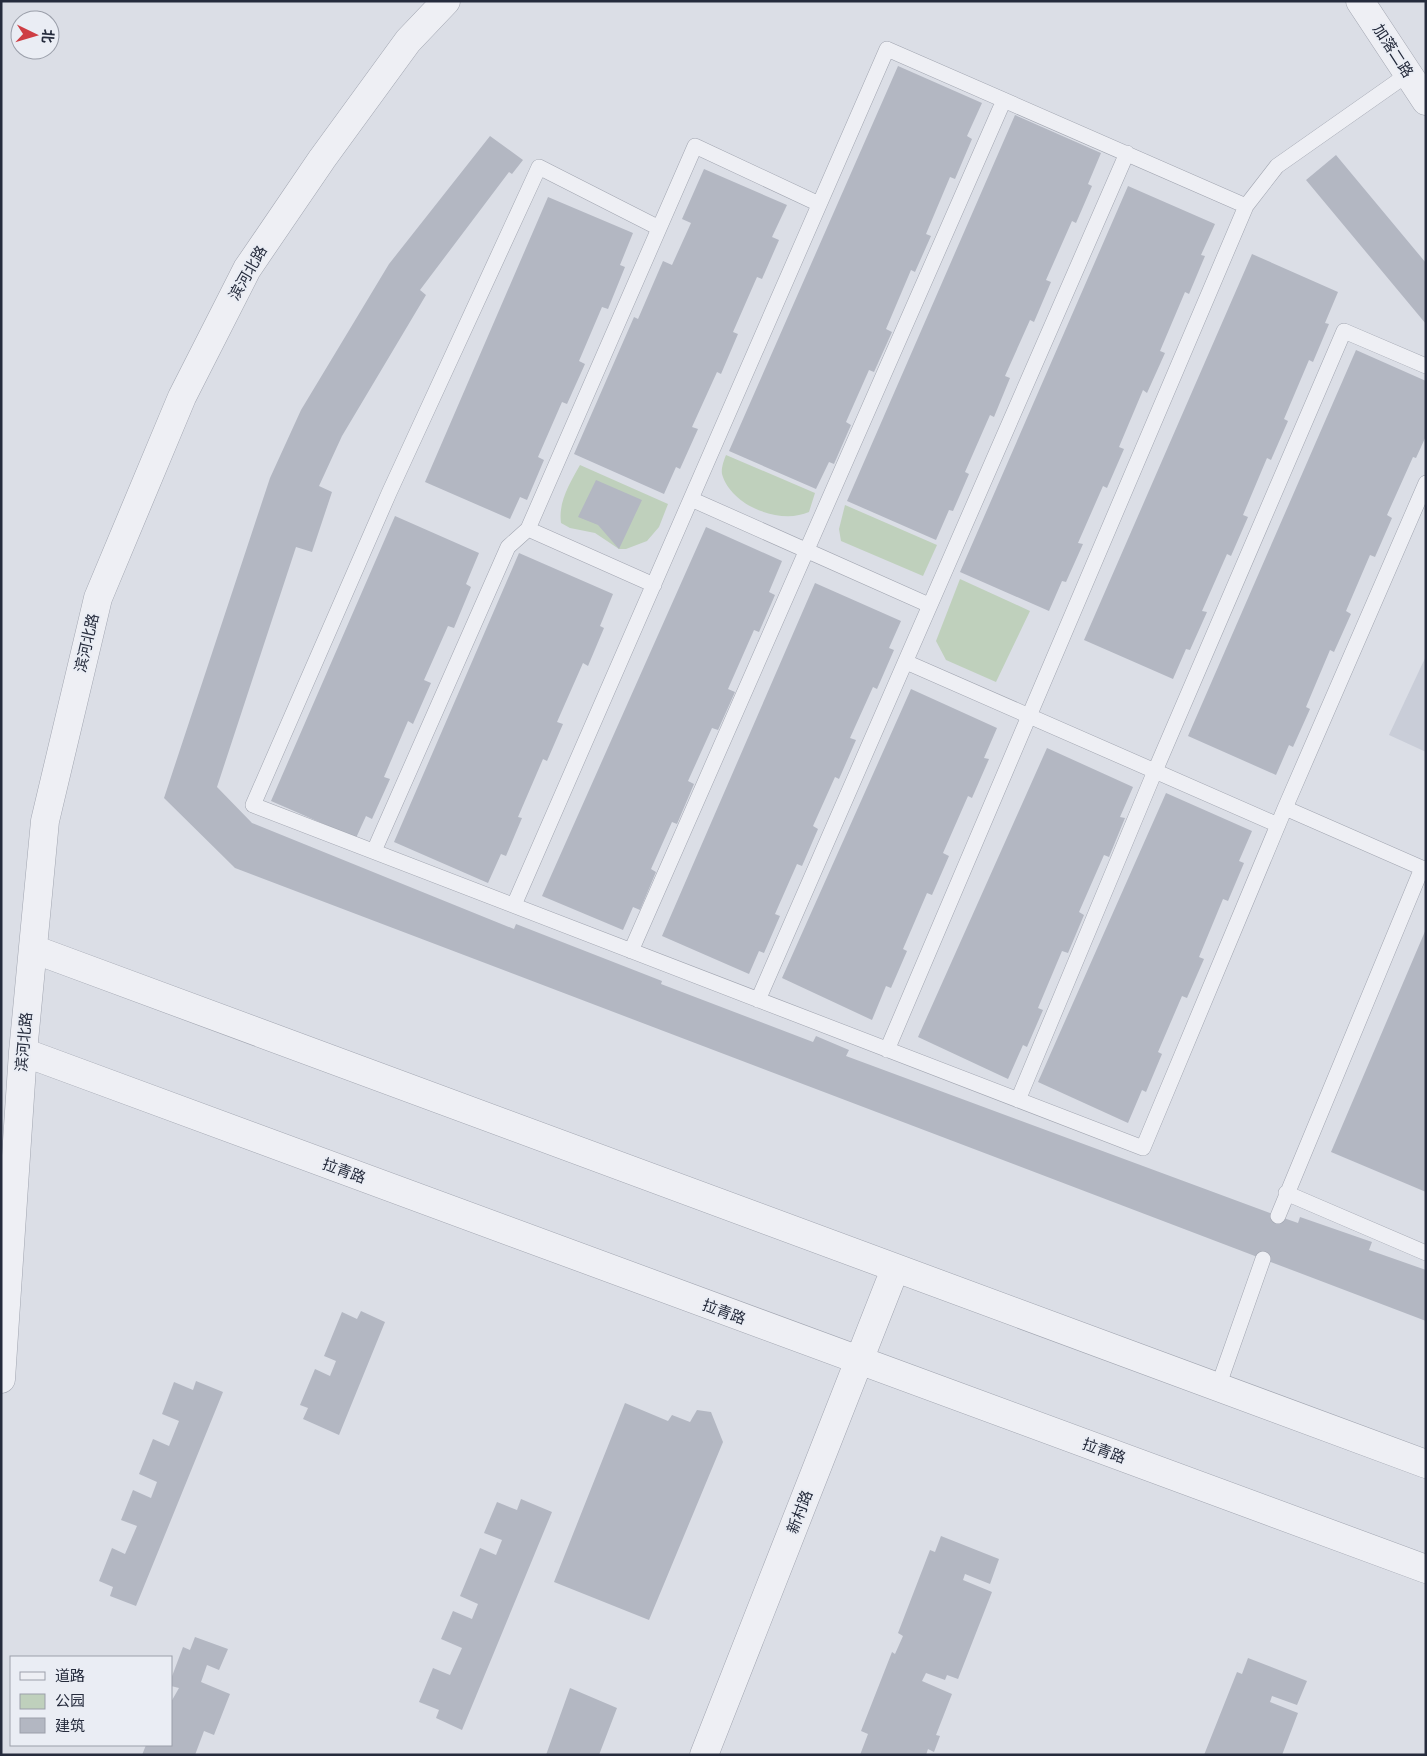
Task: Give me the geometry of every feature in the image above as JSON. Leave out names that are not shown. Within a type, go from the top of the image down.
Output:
[{"type":"street","name":"滨河北路","points":[[1,1378],[23,1052],[46,821],[98,598],[182,397],[247,269],[322,159],[408,41],[446,1]]},
{"type":"street","name":"加落二路","points":[[1360,1],[1426,101]]},
{"type":"street","points":[[33,949],[1426,1464]]},
{"type":"street","name":"拉青路","points":[[23,1052],[1426,1570]]},
{"type":"street","name":"新村路","points":[[704,1755],[895,1269]]},
{"type":"lane","points":[[514,905],[887,49],[1246,206]]},
{"type":"lane","points":[[888,1050],[1246,206],[1277,166],[1408,74]]},
{"type":"lane","points":[[631,951],[805,550],[1004,100]]},
{"type":"lane","points":[[374,852],[508,547],[528,528],[695,146],[820,204]]},
{"type":"lane","points":[[758,1000],[1126,154]]},
{"type":"lane","points":[[659,228],[539,167],[389,493],[253,805],[1143,1148],[1285,808],[1426,483]]},
{"type":"lane","points":[[1018,1100],[1155,771],[1344,331],[1426,366]]},
{"type":"lane","points":[[691,499],[930,605]]},
{"type":"lane","points":[[528,528],[654,585]]},
{"type":"lane","points":[[906,662],[1278,825]]},
{"type":"lane","points":[[1278,1216],[1286,1193],[1424,869],[1285,808]]},
{"type":"lane","points":[[1286,1193],[1426,1253]]},
{"type":"lane","points":[[1218,1387],[1263,1259]]},
{"type":"shaded area","points":[[1426,656],[1426,752],[1389,735]]},
{"type":"green space","points":[[726,455],[815,493],[809,512],[784,516],[758,510],[746,504],[727,485],[722,474]]},
{"type":"green space","points":[[580,465],[668,504],[659,527],[647,541],[626,549],[619,549],[595,533],[570,528],[561,523],[563,500]]},
{"type":"green space","points":[[845,505],[937,545],[923,576],[841,541],[839,529]]},
{"type":"green space","points":[[960,579],[1030,611],[996,682],[946,660],[936,641]]},
{"type":"building","points":[[898,66],[982,103],[967,136],[972,139],[955,179],[950,177],[926,234],[931,236],[915,272],[911,270],[886,329],[892,332],[874,372],[869,370],[846,422],[851,425],[834,464],[829,462],[816,489],[729,451]]},
{"type":"building","points":[[1015,115],[1101,153],[1088,184],[1092,186],[1076,223],[1072,221],[1046,280],[1051,282],[1034,322],[1030,320],[1005,376],[1010,378],[994,417],[990,415],[965,472],[969,474],[953,511],[949,510],[936,540],[847,501]]},
{"type":"building","points":[[490,136],[523,160],[512,174],[509,172],[420,290],[426,295],[342,436],[319,486],[332,492],[312,552],[296,547],[217,787],[252,823],[514,929],[516,924],[662,981],[661,984],[813,1042],[816,1036],[849,1050],[846,1056],[1278,1216],[1298,1223],[1300,1217],[1372,1242],[1369,1250],[1426,1270],[1426,1321],[235,868],[164,798],[270,478],[301,410],[389,264]]},
{"type":"building","points":[[1336,155],[1426,263],[1426,324],[1306,180]]},
{"type":"building","points":[[704,169],[787,205],[772,237],[779,240],[762,279],[757,277],[733,332],[738,334],[721,374],[717,372],[692,427],[698,429],[680,469],[676,467],[664,494],[574,454],[634,317],[638,319],[663,261],[672,265],[691,223],[682,219]]},
{"type":"building","points":[[1128,186],[1215,224],[1201,255],[1205,256],[1189,294],[1185,292],[1160,351],[1165,353],[1147,393],[1143,390],[1119,447],[1124,449],[1107,488],[1103,486],[1078,543],[1083,544],[1066,582],[1062,581],[1049,611],[960,572]]},
{"type":"building","points":[[548,197],[633,233],[620,265],[625,267],[608,309],[602,307],[579,361],[585,364],[567,404],[562,402],[538,457],[544,460],[527,500],[520,497],[510,519],[425,482]]},
{"type":"building","points":[[1252,254],[1338,292],[1325,323],[1329,324],[1313,362],[1309,360],[1284,419],[1288,421],[1271,460],[1267,458],[1243,515],[1248,517],[1231,556],[1227,554],[1202,611],[1207,612],[1190,650],[1186,649],[1173,679],[1084,640]]},
{"type":"building","points":[[1356,350],[1426,381],[1426,436],[1416,458],[1413,457],[1387,515],[1392,518],[1375,557],[1370,555],[1346,611],[1351,614],[1334,652],[1330,650],[1306,707],[1310,709],[1293,747],[1289,745],[1276,775],[1188,736]]},
{"type":"building","points":[[596,480],[642,500],[619,549],[598,525],[578,517]]},
{"type":"building","points":[[395,516],[479,553],[466,584],[471,587],[454,628],[448,626],[424,680],[431,683],[413,724],[408,721],[384,777],[390,779],[372,819],[366,816],[356,838],[271,801]]},
{"type":"building","points":[[706,527],[782,561],[769,592],[775,595],[759,632],[754,630],[728,689],[735,692],[718,730],[712,728],[688,781],[694,784],[677,824],[672,822],[651,869],[656,872],[640,910],[633,907],[623,930],[542,896]]},
{"type":"building","points":[[519,553],[613,594],[600,626],[604,628],[588,666],[583,663],[557,722],[563,724],[547,761],[543,759],[518,817],[522,818],[506,856],[501,854],[488,883],[394,842]]},
{"type":"building","points":[[815,583],[901,621],[889,648],[894,650],[877,689],[873,687],[850,738],[856,740],[839,779],[835,777],[813,826],[818,829],[802,866],[797,864],[775,914],[780,916],[764,953],[759,951],[749,974],[662,936]]},
{"type":"building","points":[[911,689],[997,728],[984,758],[989,759],[972,798],[968,796],[943,853],[949,856],[932,895],[927,893],[903,949],[907,951],[891,988],[886,986],[872,1020],[782,978]]},
{"type":"building","points":[[1047,748],[1133,787],[1120,817],[1125,818],[1109,857],[1104,855],[1079,912],[1084,915],[1068,953],[1062,951],[1038,1008],[1043,1010],[1027,1047],[1023,1045],[1008,1079],[918,1037]]},
{"type":"building","points":[[1166,793],[1252,831],[1239,861],[1244,863],[1228,901],[1223,899],[1199,957],[1204,959],[1187,998],[1182,996],[1158,1052],[1162,1054],[1146,1092],[1142,1090],[1128,1123],[1038,1082]]},
{"type":"building","points":[[1426,929],[1426,1192],[1331,1152]]},
{"type":"building","points":[[361,1311],[385,1322],[339,1435],[303,1419],[308,1408],[300,1405],[315,1369],[330,1376],[336,1361],[324,1356],[342,1312],[357,1319]]},
{"type":"building","points":[[196,1381],[223,1392],[136,1606],[110,1596],[113,1587],[99,1581],[112,1548],[125,1554],[137,1526],[121,1520],[133,1490],[151,1498],[157,1482],[139,1474],[153,1439],[169,1446],[179,1421],[162,1414],[174,1382],[193,1390]]},
{"type":"building","points":[[625,1403],[668,1421],[672,1415],[690,1422],[697,1410],[711,1412],[723,1442],[649,1620],[554,1582]]},
{"type":"building","points":[[521,1499],[552,1512],[462,1730],[436,1718],[439,1710],[419,1702],[433,1668],[450,1675],[462,1648],[441,1639],[453,1611],[472,1619],[478,1604],[460,1596],[480,1548],[496,1555],[502,1540],[484,1533],[497,1502],[517,1510]]},
{"type":"building","points":[[941,1536],[999,1559],[990,1584],[965,1574],[963,1580],[992,1592],[958,1679],[947,1675],[945,1680],[926,1673],[922,1681],[952,1694],[936,1735],[940,1736],[934,1752],[928,1749],[926,1755],[860,1755],[868,1734],[861,1731],[892,1652],[895,1654],[903,1636],[898,1633],[930,1550],[935,1552]]},
{"type":"building","points":[[195,1637],[228,1649],[219,1670],[207,1665],[201,1682],[230,1694],[214,1735],[204,1731],[195,1755],[142,1755],[146,1746],[172,1746],[172,1700],[179,1688],[172,1686],[172,1676],[183,1647],[190,1650]]},
{"type":"building","points":[[1248,1658],[1307,1681],[1297,1705],[1272,1696],[1270,1702],[1298,1713],[1282,1755],[1204,1755],[1237,1672],[1242,1674]]},
{"type":"building","points":[[570,1688],[617,1708],[599,1755],[546,1755]]}]
